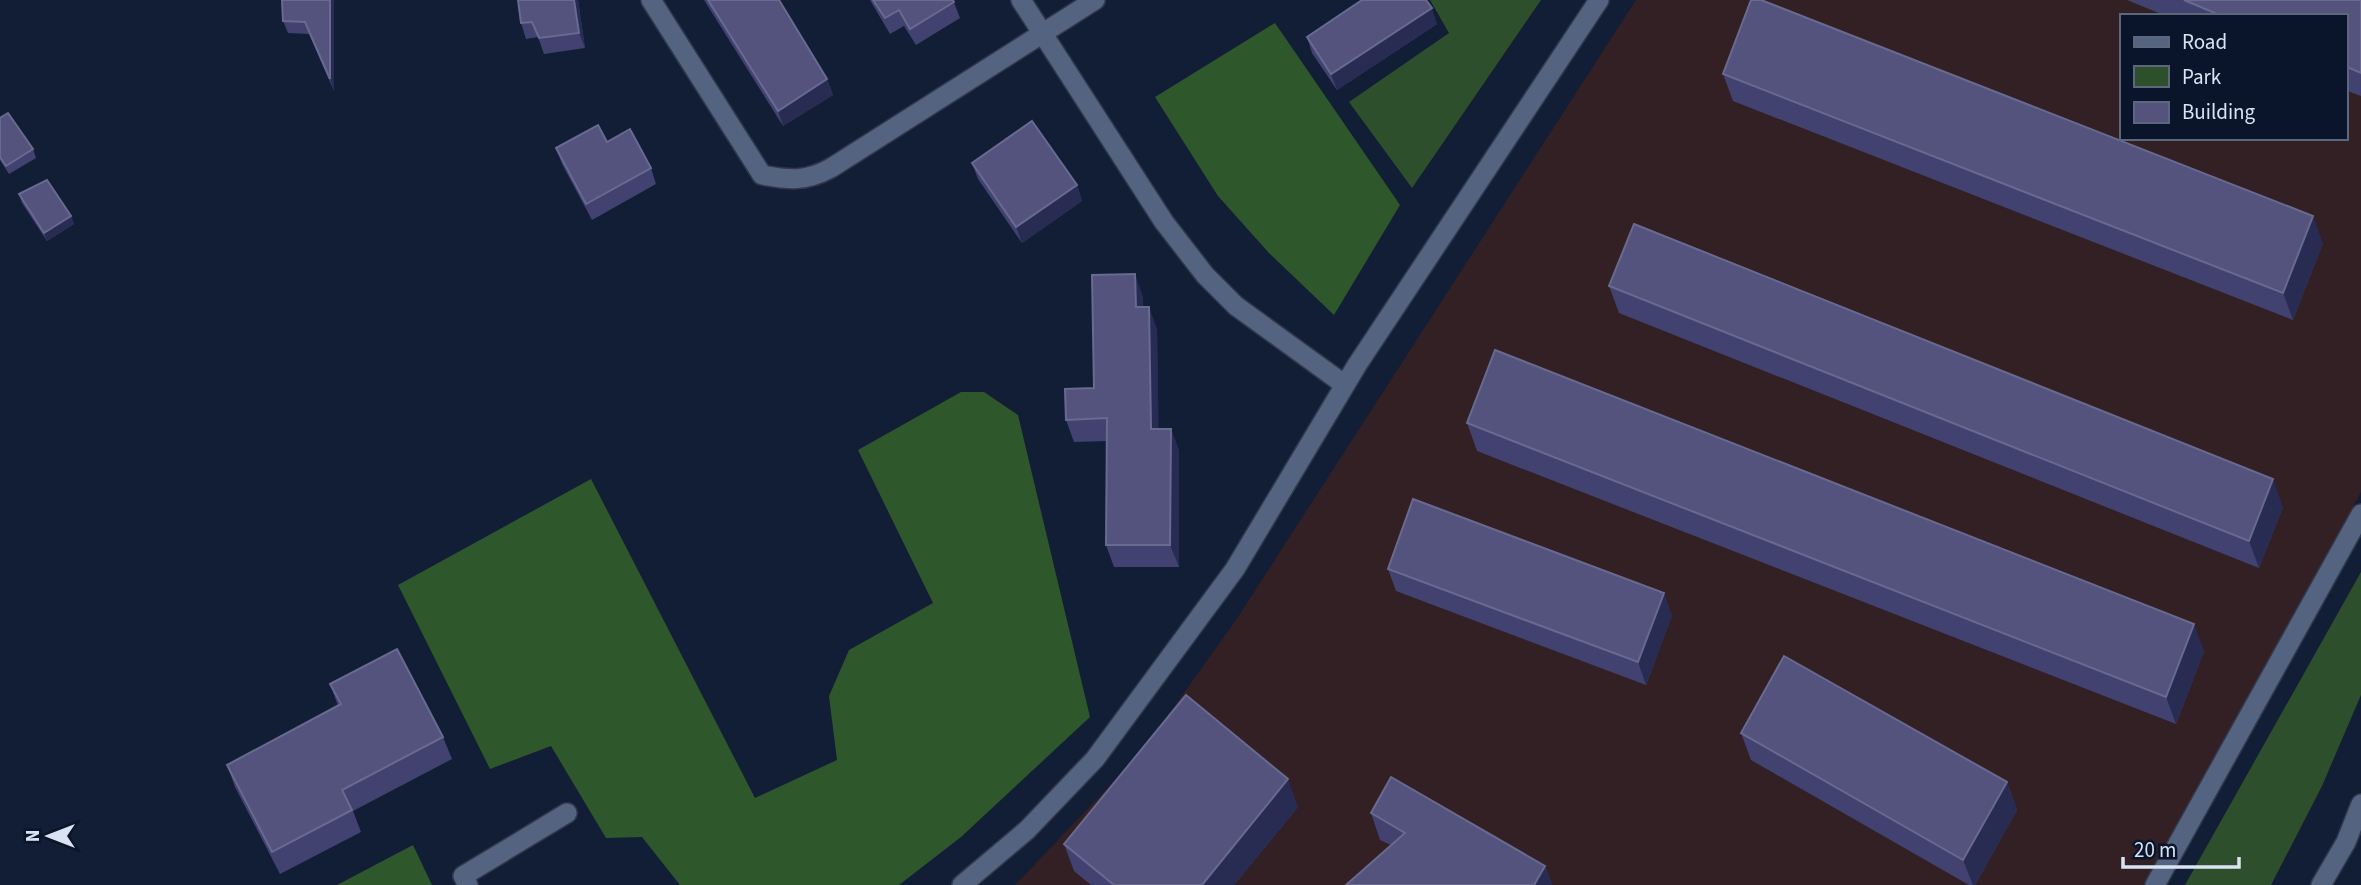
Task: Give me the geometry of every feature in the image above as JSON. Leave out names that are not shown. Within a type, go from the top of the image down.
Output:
[{"type":"street","points":[[651,0],[762,175],[791,180],[812,178],[831,168],[1095,0]]},
{"type":"street","points":[[1021,0],[1164,222],[1205,275],[1236,306],[1345,386]]},
{"type":"street","points":[[962,885],[1027,830],[1095,759],[1235,569],[1345,386],[1599,0]]},
{"type":"street","points":[[2155,885],[2361,514]]},
{"type":"street","points":[[2321,885],[2346,842],[2361,804]]},
{"type":"street","points":[[468,885],[463,876],[567,813]]},
{"type":"shaded area","points":[[1636,0],[2361,0],[2361,492],[2145,885],[1015,885],[1141,753],[1236,620]]},
{"type":"green space","points":[[1430,0],[1541,0],[1412,188],[1349,102],[1449,33]]},
{"type":"green space","points":[[1275,23],[1400,205],[1334,315],[1269,253],[1218,196],[1155,97]]},
{"type":"green space","points":[[961,392],[984,392],[1018,415],[1090,717],[961,837],[899,885],[680,885],[642,837],[606,838],[551,746],[490,769],[398,585],[591,479],[755,798],[837,760],[829,696],[849,650],[933,603],[858,450]]},
{"type":"green space","points":[[2361,572],[2361,695],[2322,786],[2271,885],[2185,885]]},
{"type":"green space","points":[[413,845],[432,885],[337,885]]},
{"type":"building","points":[[282,0],[330,0],[330,79],[305,22],[283,21]]},
{"type":"building","points":[[518,0],[574,0],[579,33],[539,38],[532,22],[521,23]]},
{"type":"building","points":[[708,0],[779,0],[827,79],[778,111]]},
{"type":"building","points":[[873,0],[954,2],[910,29],[899,10],[885,18]]},
{"type":"building","points":[[1362,0],[1426,0],[1432,8],[1331,74],[1307,37]]},
{"type":"building","points":[[1751,0],[1761,0],[2313,216],[2283,293],[1723,74]]},
{"type":"building","points":[[2184,0],[2361,0],[2361,73],[2347,67],[2347,14],[2217,14]]},
{"type":"building","points":[[8,113],[33,149],[6,166],[0,157],[0,118]]},
{"type":"building","points":[[1032,121],[1077,185],[1016,227],[972,163]]},
{"type":"building","points":[[598,125],[607,142],[630,129],[651,168],[586,204],[556,148]]},
{"type":"building","points":[[47,180],[71,216],[44,233],[19,194]]},
{"type":"building","points":[[1634,224],[2273,479],[2249,541],[1609,286]]},
{"type":"building","points":[[1135,274],[1136,307],[1149,307],[1151,429],[1171,429],[1170,545],[1106,545],[1107,418],[1066,420],[1065,389],[1094,388],[1092,275]]},
{"type":"building","points":[[1495,350],[2194,624],[2166,697],[1467,423]]},
{"type":"building","points":[[1413,499],[1664,593],[1638,662],[1388,569]]},
{"type":"building","points":[[397,649],[443,737],[342,790],[352,810],[272,852],[227,765],[341,704],[330,684]]},
{"type":"building","points":[[1784,656],[2007,782],[1963,860],[1741,733]]},
{"type":"building","points":[[1186,695],[1288,779],[1202,885],[1114,885],[1064,844]]},
{"type":"building","points":[[1391,777],[1545,866],[1534,885],[1346,885],[1405,833],[1371,813]]}]
